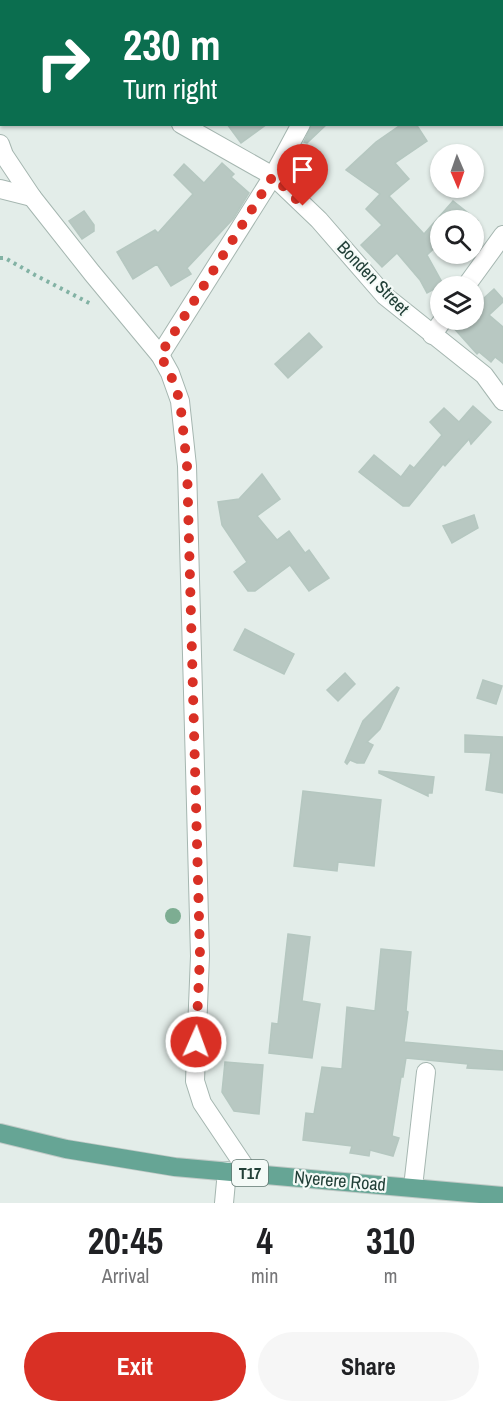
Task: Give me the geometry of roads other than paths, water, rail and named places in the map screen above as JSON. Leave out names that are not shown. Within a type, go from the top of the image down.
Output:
[{"type":"main road","name":"Nyerere Road","points":[[0,1133],[77,1151],[176,1167],[503,1196]]},
{"type":"street","name":"Bonden Street","points":[[185,126],[273,176],[318,220],[385,296],[483,375],[503,401]]},
{"type":"street","points":[[160,355],[273,176],[300,126]]},
{"type":"street","points":[[0,144],[4,155],[32,197],[160,355],[170,373],[180,401],[187,466],[200,956],[195,1081],[202,1103],[249,1173]]},
{"type":"street","points":[[0,189],[32,197]]},
{"type":"street","points":[[473,276],[503,234]]},
{"type":"street","points":[[432,335],[436,330]]},
{"type":"street","points":[[413,1187],[426,1072]]},
{"type":"street","points":[[224,1203],[227,1171]]}]
